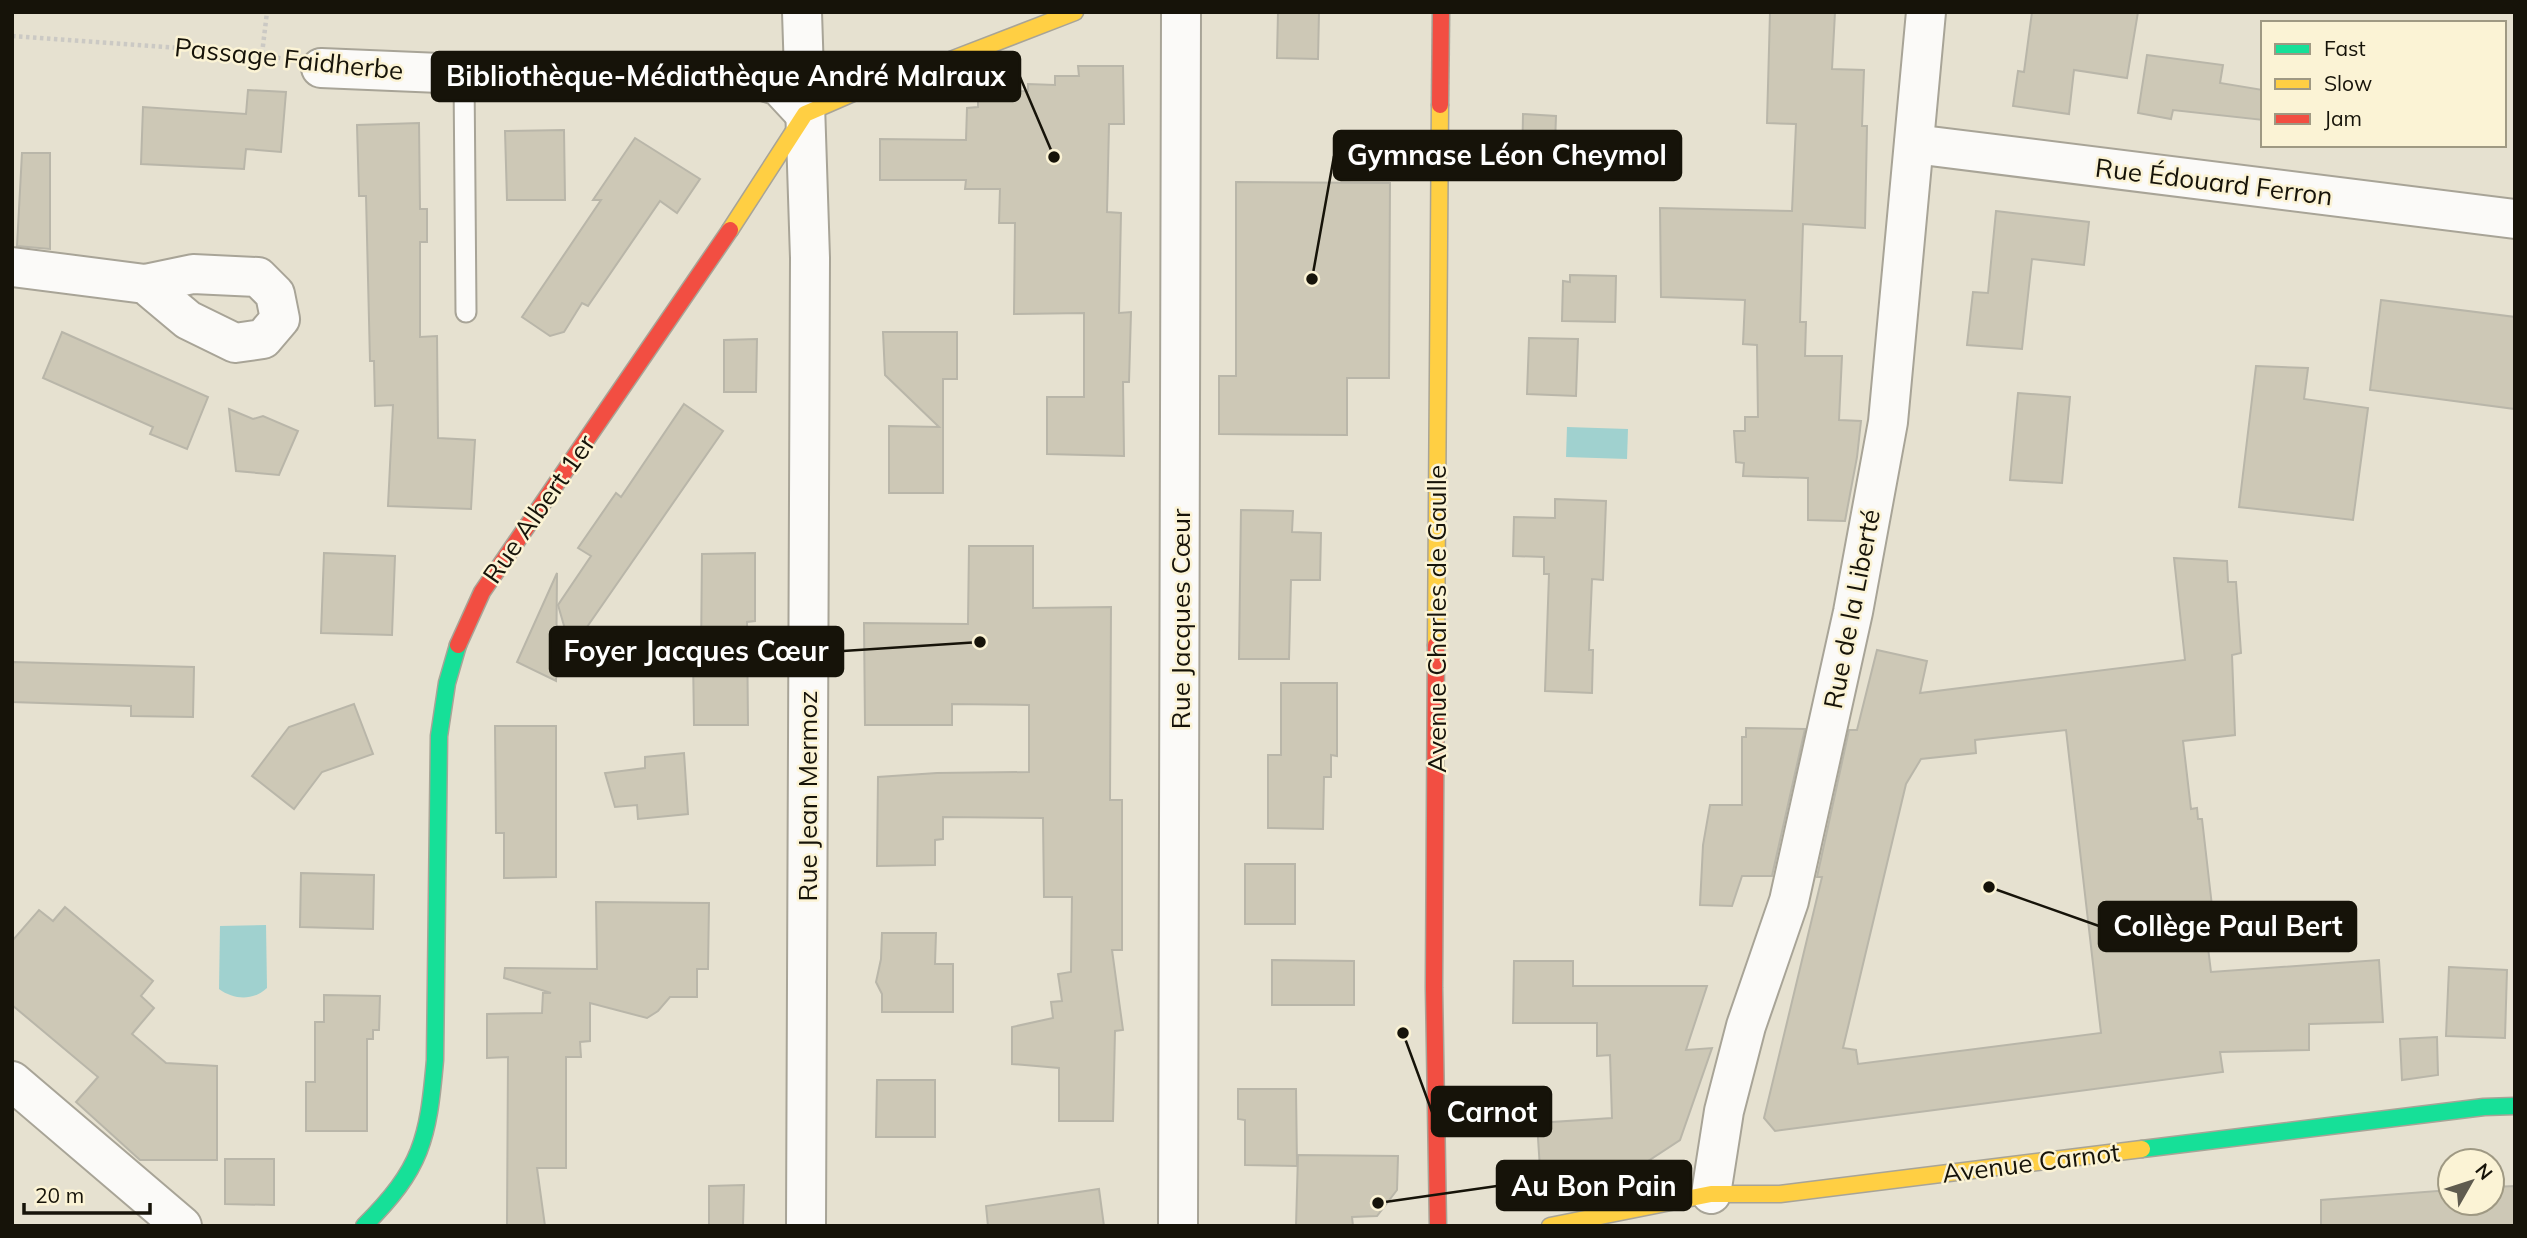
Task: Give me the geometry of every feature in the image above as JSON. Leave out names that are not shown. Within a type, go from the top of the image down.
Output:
[{"type":"street","name":"Rue Jean Mermoz","points":[[802,12],[810,258],[806,1226]]},
{"type":"street","points":[[805,114],[860,90],[927,69],[1074,12]]},
{"type":"street","name":"Rue Jacques Cœur","points":[[1178,1226],[1181,12]]},
{"type":"street","name":"Avenue Charles de Gaulle","points":[[1438,1226],[1434,988],[1441,12]]},
{"type":"street","name":"Rue de la Liberté","points":[[1711,1194],[1724,1111],[1746,1026],[1789,901],[1853,612],[1888,422],[1926,12]]},
{"type":"street","name":"Passage Faidherbe","points":[[321,68],[464,74],[751,77],[779,86],[805,114]]},
{"type":"street","name":"Rue Albert 1er","points":[[364,1226],[391,1201],[407,1180],[423,1146],[432,1107],[435,1060],[439,736],[447,683],[460,636],[482,592],[736,222],[805,114]]},
{"type":"street","name":"Rue Édouard Ferron","points":[[1914,144],[2515,219]]},
{"type":"street","points":[[12,267],[145,284]]},
{"type":"street","points":[[12,1081],[181,1226]]},
{"type":"street","name":"Avenue Carnot","points":[[1550,1226],[1711,1194],[1780,1194],[2515,1105]]},
{"type":"lane","points":[[464,74],[466,312]]},
{"type":"path","points":[[262,54],[267,12]]},
{"type":"path","name":"Passage Faidherbe","points":[[12,36],[262,54],[321,68]]},
{"type":"water","points":[[1567,427],[1628,429],[1627,459],[1566,457]]},
{"type":"water","points":[[266,925],[267,988],[256,995],[243,998],[219,989],[220,926]]},
{"type":"building","points":[[1278,12],[1319,12],[1318,59],[1277,58]]},
{"type":"building","points":[[1770,12],[1835,12],[1832,69],[1864,70],[1862,126],[1867,126],[1865,228],[1803,224],[1800,322],[1806,322],[1805,356],[1842,356],[1839,420],[1861,421],[1845,521],[1808,520],[1808,478],[1743,476],[1744,463],[1736,462],[1734,431],[1745,431],[1745,417],[1758,417],[1757,345],[1743,344],[1745,300],[1661,297],[1660,208],[1792,211],[1796,124],[1767,123]]},
{"type":"building","points":[[2032,12],[2138,12],[2127,78],[2074,70],[2069,114],[2013,106],[2018,71],[2024,72]]},
{"type":"building","points":[[2147,55],[2223,65],[2220,83],[2261,90],[2261,120],[2173,110],[2171,119],[2138,113]]},
{"type":"building","points":[[1078,66],[1123,66],[1124,124],[1109,124],[1107,212],[1121,213],[1119,313],[1131,312],[1129,382],[1123,382],[1124,456],[1047,454],[1047,397],[1084,397],[1084,313],[1014,314],[1015,223],[999,223],[1000,189],[965,189],[966,180],[880,180],[880,139],[966,140],[967,108],[978,107],[978,92],[1028,91],[1028,84],[1055,85],[1055,76],[1079,76]]},
{"type":"building","points":[[248,90],[286,92],[281,152],[246,149],[244,169],[141,164],[143,107],[246,114]]},
{"type":"building","points":[[1523,114],[1556,116],[1554,173],[1522,172]]},
{"type":"building","points":[[419,123],[420,209],[427,209],[427,242],[420,242],[420,337],[437,336],[438,438],[475,440],[471,509],[388,506],[393,405],[375,406],[374,361],[370,361],[366,196],[359,196],[357,125]]},
{"type":"building","points":[[564,130],[565,200],[507,200],[505,131]]},
{"type":"building","points":[[635,138],[700,179],[677,213],[660,201],[588,306],[582,303],[564,332],[550,336],[522,317],[601,200],[593,200]]},
{"type":"building","points":[[22,153],[50,153],[50,249],[17,246]]},
{"type":"building","points":[[1236,182],[1390,183],[1389,378],[1347,378],[1347,435],[1219,434],[1219,376],[1236,376]]},
{"type":"building","points":[[1996,211],[2089,222],[2084,265],[2032,259],[2022,349],[1967,345],[1973,292],[1988,293]]},
{"type":"building","points":[[1570,275],[1616,276],[1615,322],[1562,321],[1563,281],[1570,282]]},
{"type":"building","points":[[2381,300],[2515,317],[2515,409],[2370,390]]},
{"type":"building","points":[[62,332],[208,397],[187,449],[150,434],[153,427],[43,378]]},
{"type":"building","points":[[883,332],[957,332],[957,379],[943,379],[943,493],[889,493],[889,426],[939,427],[885,375]]},
{"type":"building","points":[[1529,338],[1578,339],[1576,396],[1527,394]]},
{"type":"building","points":[[757,339],[756,392],[724,392],[724,340]]},
{"type":"building","points":[[2256,366],[2308,368],[2304,399],[2368,408],[2353,520],[2239,507]]},
{"type":"building","points":[[2018,393],[2070,397],[2062,483],[2010,480]]},
{"type":"building","points":[[684,404],[723,431],[571,650],[558,605],[591,556],[578,548],[616,493],[621,497]]},
{"type":"building","points":[[229,409],[253,419],[263,416],[298,431],[279,475],[236,471]]},
{"type":"building","points":[[1555,499],[1606,501],[1603,580],[1592,579],[1589,650],[1593,650],[1592,693],[1545,691],[1549,574],[1544,574],[1544,557],[1513,556],[1514,517],[1555,518]]},
{"type":"building","points":[[1241,510],[1293,511],[1292,532],[1321,533],[1320,580],[1291,580],[1289,659],[1239,659]]},
{"type":"building","points":[[969,546],[1033,546],[1033,608],[1111,607],[1110,800],[1122,800],[1122,950],[1112,950],[1123,1030],[1115,1031],[1113,1121],[1059,1121],[1059,1068],[1012,1064],[1012,1027],[1053,1018],[1051,1002],[1062,1001],[1058,974],[1071,972],[1072,897],[1044,897],[1043,818],[943,817],[943,839],[935,840],[935,865],[877,866],[878,777],[1029,772],[1029,705],[952,704],[952,725],[865,725],[864,623],[968,624]]},
{"type":"building","points":[[324,553],[395,556],[392,635],[321,633]]},
{"type":"building","points":[[755,553],[755,621],[747,622],[748,725],[694,725],[693,656],[701,656],[702,554]]},
{"type":"building","points":[[2174,558],[2227,561],[2228,582],[2236,582],[2241,653],[2232,655],[2235,735],[2183,741],[2191,809],[2197,808],[2198,819],[2202,819],[2212,906],[2203,907],[2211,972],[2379,960],[2383,1022],[2309,1024],[2309,1050],[2220,1052],[2223,1072],[1775,1131],[1764,1118],[1822,877],[1817,877],[1849,730],[1857,730],[1877,650],[1927,661],[1920,693],[2185,660]],"holes":[[[2066,730],[2101,1033],[1858,1064],[1856,1050],[1843,1048],[1906,784],[1921,759],[1976,753],[1975,740]]]},
{"type":"building","points":[[557,573],[556,681],[517,662]]},
{"type":"building","points":[[12,662],[194,667],[193,717],[131,716],[131,706],[12,702]]},
{"type":"building","points":[[1281,683],[1337,683],[1337,756],[1331,755],[1331,777],[1324,777],[1323,829],[1268,828],[1268,755],[1281,755]]},
{"type":"building","points":[[354,704],[373,754],[322,772],[294,809],[252,776],[289,727]]},
{"type":"building","points":[[495,726],[556,726],[556,877],[504,878],[504,833],[496,833]]},
{"type":"building","points":[[1746,728],[1805,729],[1772,876],[1742,876],[1732,906],[1700,905],[1703,845],[1710,805],[1742,805],[1742,737],[1746,737]]},
{"type":"building","points":[[684,753],[688,814],[638,819],[637,805],[615,807],[605,773],[645,768],[645,757]]},
{"type":"building","points":[[1245,864],[1295,864],[1295,924],[1245,924]]},
{"type":"building","points":[[301,873],[374,875],[373,929],[300,927]]},
{"type":"building","points":[[596,902],[709,903],[708,969],[697,969],[697,997],[670,997],[658,1011],[647,1018],[590,1003],[590,1041],[580,1042],[581,1057],[566,1057],[566,1168],[537,1168],[545,1226],[507,1226],[508,1057],[487,1058],[487,1014],[542,1013],[543,993],[551,993],[504,978],[505,968],[597,969]]},
{"type":"building","points":[[65,907],[153,981],[141,996],[154,1008],[132,1034],[166,1063],[217,1066],[217,1160],[140,1160],[76,1102],[98,1077],[12,1005],[12,941],[39,910],[53,921]]},
{"type":"building","points":[[882,933],[936,933],[935,964],[953,964],[953,1012],[882,1012],[882,994],[876,982],[881,959]]},
{"type":"building","points":[[1272,960],[1354,961],[1354,1005],[1272,1005]]},
{"type":"building","points":[[1514,961],[1573,961],[1573,986],[1707,986],[1686,1050],[1712,1048],[1680,1140],[1645,1163],[1541,1184],[1537,1123],[1612,1118],[1610,1055],[1597,1056],[1597,1023],[1513,1023]]},
{"type":"building","points":[[2449,967],[2507,970],[2505,1038],[2446,1036]]},
{"type":"building","points":[[324,995],[380,996],[379,1030],[373,1030],[373,1039],[367,1039],[367,1131],[306,1131],[306,1082],[315,1082],[315,1022],[324,1022]]},
{"type":"building","points":[[2437,1037],[2438,1075],[2402,1080],[2400,1039]]},
{"type":"building","points":[[877,1080],[935,1080],[935,1137],[876,1137]]},
{"type":"building","points":[[1238,1089],[1296,1089],[1297,1166],[1245,1165],[1245,1120],[1238,1119]]},
{"type":"building","points":[[1298,1155],[1398,1156],[1397,1190],[1377,1216],[1352,1217],[1353,1226],[1296,1226]]},
{"type":"building","points":[[225,1159],[274,1159],[274,1205],[225,1204]]},
{"type":"building","points":[[744,1185],[743,1226],[709,1226],[709,1186]]},
{"type":"building","points":[[2506,1186],[2515,1186],[2515,1226],[2321,1226],[2321,1200],[2436,1191],[2436,1217],[2506,1217]]},
{"type":"building","points":[[1099,1189],[1104,1226],[988,1226],[986,1206]]},
{"type":"traffic: fast","points":[[364,1226],[399,1187],[410,1169],[419,1151],[429,1112],[435,1060],[439,736],[447,683],[458,645]]},
{"type":"traffic: fast","points":[[2142,1149],[2484,1107],[2515,1106]]},
{"type":"traffic: slow","points":[[730,230],[805,114],[860,90],[927,69],[1075,12]]},
{"type":"traffic: slow","points":[[1436,645],[1440,105]]},
{"type":"traffic: slow","points":[[1550,1226],[1711,1194],[1780,1194],[2142,1149]]},
{"type":"traffic: jam","points":[[1440,105],[1441,12]]},
{"type":"traffic: jam","points":[[458,645],[482,592],[730,230]]},
{"type":"traffic: jam","points":[[1436,645],[1434,988],[1438,1226]]},
{"type":"place","name":"Bibliothèque-Médiathèque André Malraux","points":[[1054,157]]},
{"type":"place","name":"Gymnase Léon Cheymol","points":[[1312,279]]},
{"type":"place","name":"Foyer Jacques Cœur","points":[[980,642]]},
{"type":"place","name":"Collège Paul Bert","points":[[1989,887]]},
{"type":"place","name":"Carnot","points":[[1403,1033]]},
{"type":"place","name":"Au Bon Pain","points":[[1378,1203]]}]
